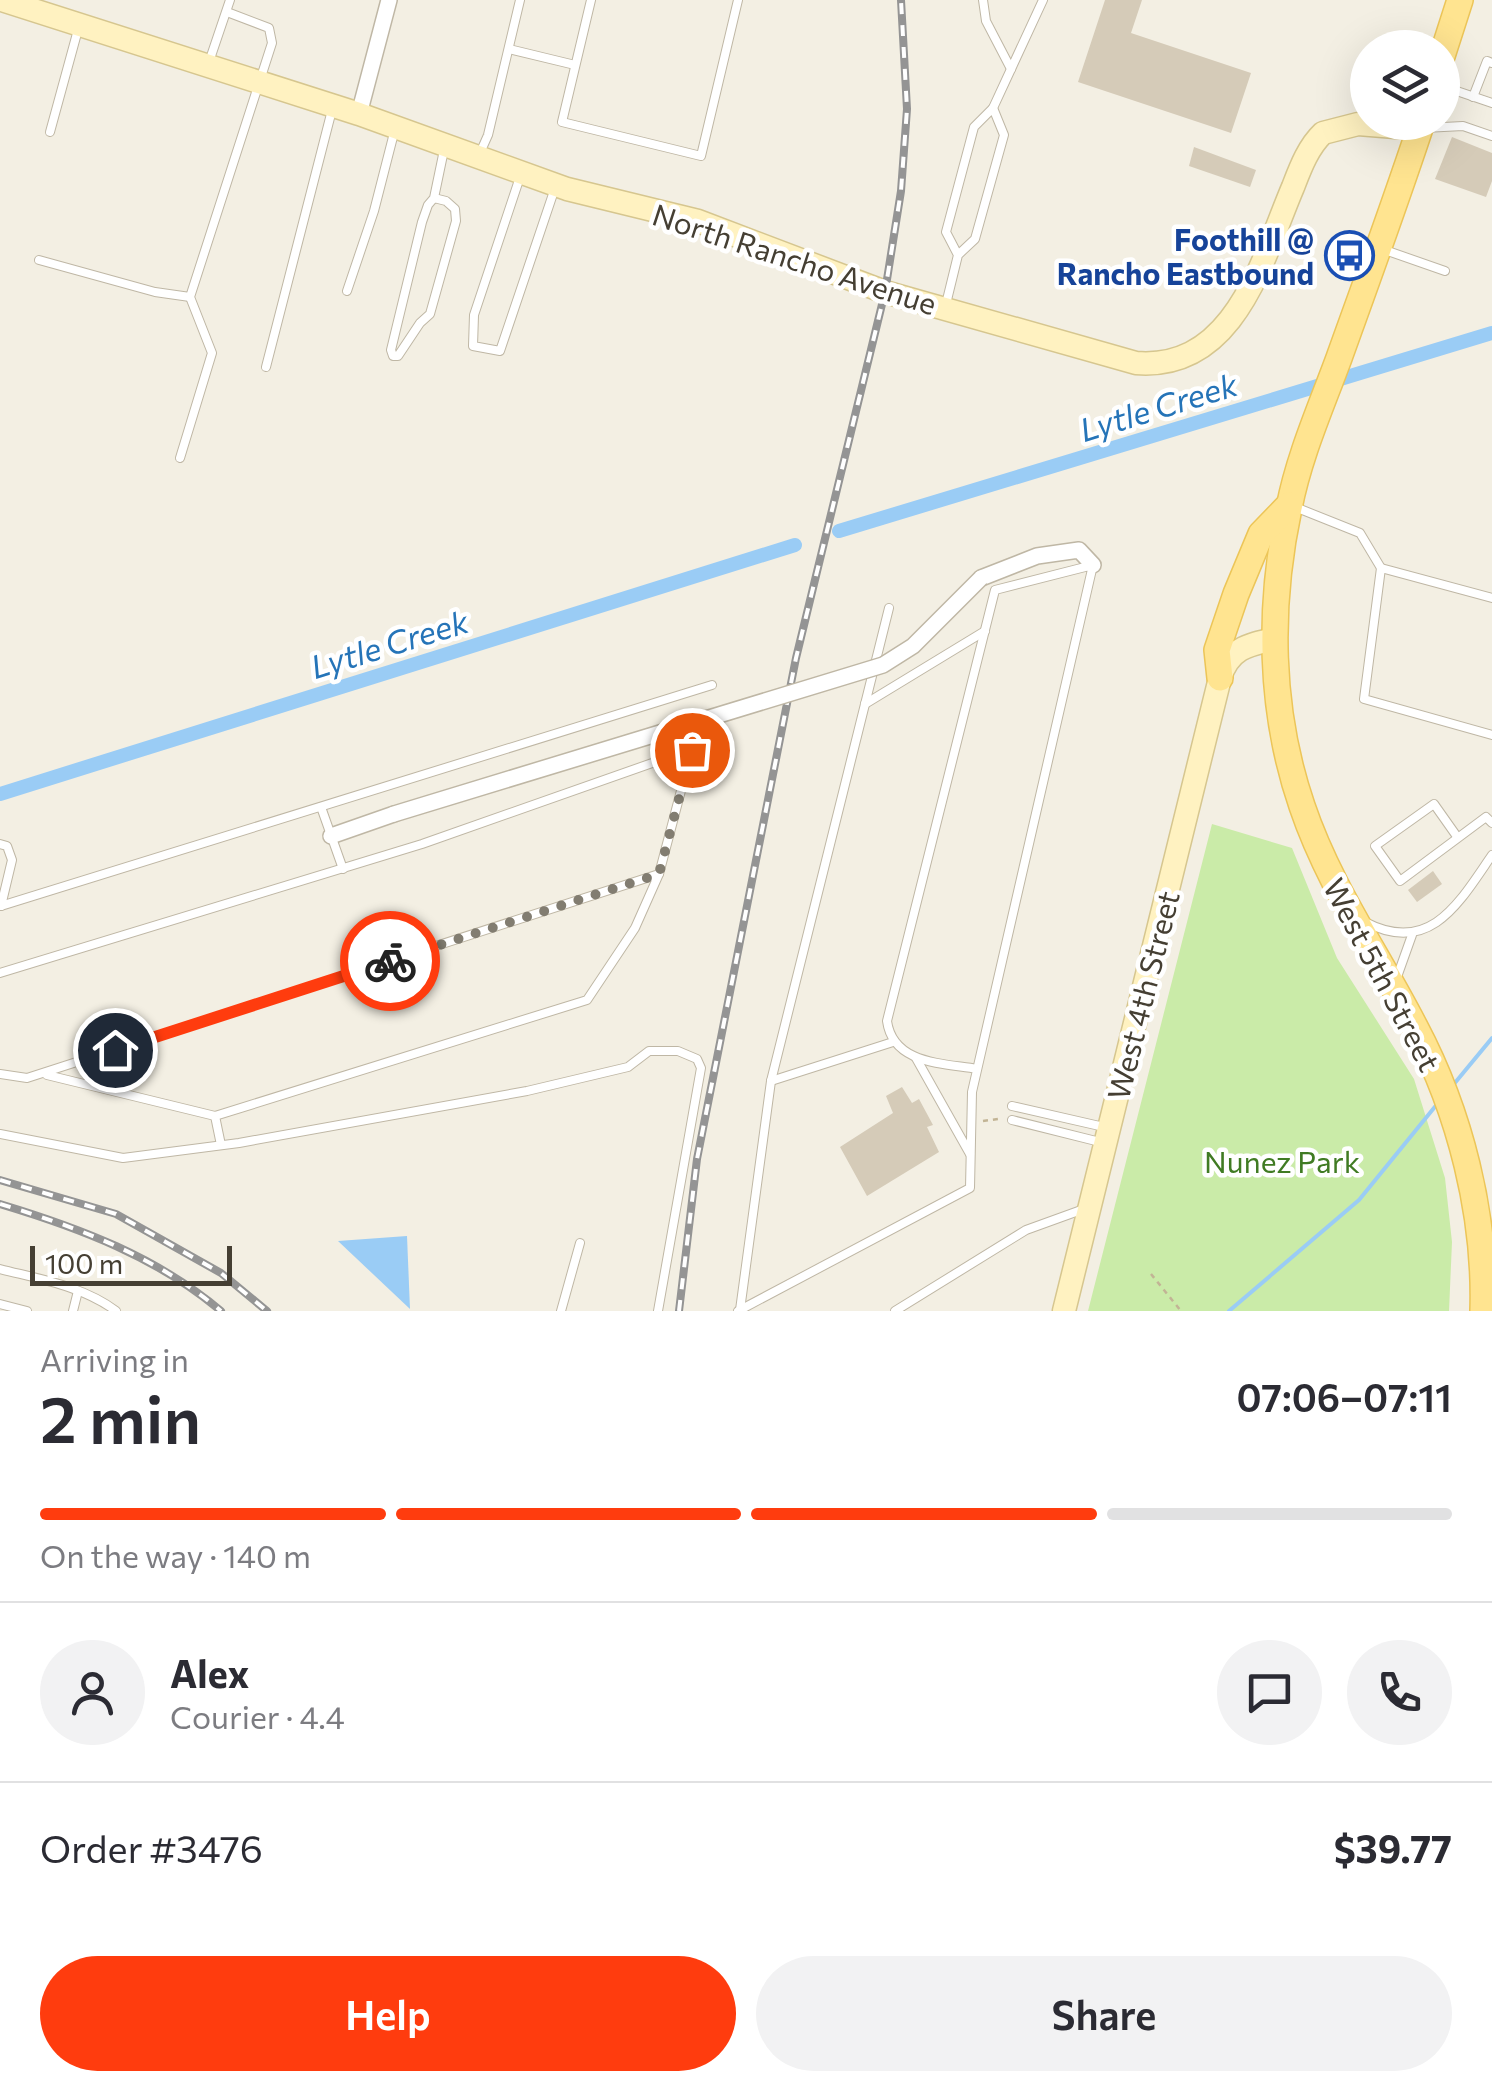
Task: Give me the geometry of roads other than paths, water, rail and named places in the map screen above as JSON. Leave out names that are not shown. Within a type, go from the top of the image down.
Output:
[{"type":"main road","points":[[1450,30],[1460,0]]},
{"type":"main road","points":[[1220,678],[1217,650],[1261,534],[1289,505],[1415,140]]},
{"type":"main road","name":"West 5th Street","points":[[1289,505],[1278,572],[1274,639],[1278,697],[1292,770],[1323,860],[1416,1028],[1442,1086],[1462,1149],[1482,1259],[1483,1311]]},
{"type":"street","name":"North Rancho Avenue","points":[[2,0],[359,114],[487,166],[698,221],[885,292],[1136,364],[1159,365],[1206,348],[1240,310],[1303,162],[1318,138],[1350,125]]},
{"type":"street","points":[[359,114],[389,0]]},
{"type":"street","points":[[331,836],[883,665],[914,646],[982,578],[1037,556],[1079,550],[1093,565]]},
{"type":"street","points":[[1220,678],[1229,657],[1237,650],[1274,639]]},
{"type":"street","name":"West 4th Street","points":[[1064,1311],[1220,678]]},
{"type":"lane","points":[[208,66],[230,0]]},
{"type":"lane","points":[[487,166],[488,135],[520,0]]},
{"type":"lane","points":[[590,0],[562,122],[701,156],[738,0]]},
{"type":"lane","points":[[983,0],[986,20],[1011,70]]},
{"type":"lane","points":[[958,255],[946,232],[974,127],[993,108],[1043,0]]},
{"type":"lane","points":[[180,458],[212,354],[190,296],[272,42],[269,28],[227,12]]},
{"type":"lane","points":[[50,132],[79,25]]},
{"type":"lane","points":[[509,49],[575,66]]},
{"type":"lane","points":[[1474,97],[1488,61],[1492,63]]},
{"type":"lane","points":[[1460,92],[1492,103]]},
{"type":"lane","points":[[266,366],[333,106]]},
{"type":"lane","points":[[945,309],[958,255],[975,238],[1004,135],[993,108]]},
{"type":"lane","points":[[1460,126],[1492,136]]},
{"type":"lane","points":[[347,290],[374,211],[395,128]]},
{"type":"lane","points":[[434,198],[455,209],[456,221],[430,314],[420,322],[398,356],[393,356],[391,350],[422,222],[434,198],[445,146]]},
{"type":"lane","points":[[521,172],[474,315],[474,346],[500,351],[556,185]]},
{"type":"lane","points":[[1378,248],[1444,272]]},
{"type":"lane","points":[[39,260],[155,292],[190,296]]},
{"type":"lane","points":[[1289,505],[1360,533],[1381,568],[1364,699],[1492,736]]},
{"type":"lane","points":[[739,1311],[970,1188],[972,1092],[1093,565],[995,590],[887,1021],[893,1042],[916,1058],[977,1069]]},
{"type":"lane","points":[[1381,568],[1492,598]]},
{"type":"lane","points":[[739,1311],[770,1082],[889,608]]},
{"type":"lane","points":[[865,704],[984,632]]},
{"type":"lane","points":[[1,908],[712,685]]},
{"type":"lane","points":[[0,973],[422,844],[692,750],[659,874],[635,928],[587,1000],[215,1116],[42,1074]]},
{"type":"lane","points":[[1458,838],[1434,804],[1375,846],[1400,880],[1458,838],[1486,817],[1492,823]]},
{"type":"lane","points":[[321,807],[343,869]]},
{"type":"lane","points":[[0,844],[7,846],[12,860],[1,908]]},
{"type":"lane","points":[[1350,914],[1378,928],[1412,934],[1456,909],[1492,855]]},
{"type":"lane","points":[[0,1074],[27,1078],[42,1074],[659,874]]},
{"type":"lane","points":[[1394,990],[1412,934]]},
{"type":"lane","points":[[770,1082],[893,1042]]},
{"type":"lane","points":[[0,1134],[123,1158],[220,1145],[527,1091],[628,1068],[649,1051],[678,1051],[697,1060],[701,1068],[658,1311]]},
{"type":"lane","points":[[916,1058],[971,1154]]},
{"type":"lane","points":[[1012,1106],[1107,1136]]},
{"type":"lane","points":[[215,1116],[220,1145]]},
{"type":"lane","points":[[1012,1120],[1107,1136]]},
{"type":"lane","points":[[894,1311],[1026,1230],[1089,1207]]},
{"type":"lane","points":[[561,1311],[580,1243]]},
{"type":"lane","points":[[0,1268],[100,1299],[116,1311]]},
{"type":"lane","points":[[74,1311],[78,1291]]},
{"type":"lane","points":[[0,1304],[28,1311]]},
{"type":"water","points":[[407,1236],[410,1309],[338,1241]]},
{"type":"waterway","name":"Lytle Creek","points":[[839,531],[1492,333]]},
{"type":"waterway","name":"Lytle Creek","points":[[0,794],[795,545]]},
{"type":"waterway","name":"Lytle Creek","points":[[1454,1084],[1492,1038]]},
{"type":"waterway","name":"Lytle Creek","points":[[1229,1311],[1359,1200],[1438,1103]]},
{"type":"railway","points":[[679,1311],[697,1159],[796,658],[885,292],[901,191],[907,109],[901,0]]},
{"type":"railway","points":[[0,1180],[116,1214],[221,1273],[267,1311]]},
{"type":"railway","points":[[0,1204],[116,1246],[171,1275],[221,1311]]},
{"type":"place","name":"Foothill @ Rancho Eastbound","points":[[1349,255]]},
{"type":"park label","name":"Nunez Park","points":[[1282,1160]]}]
